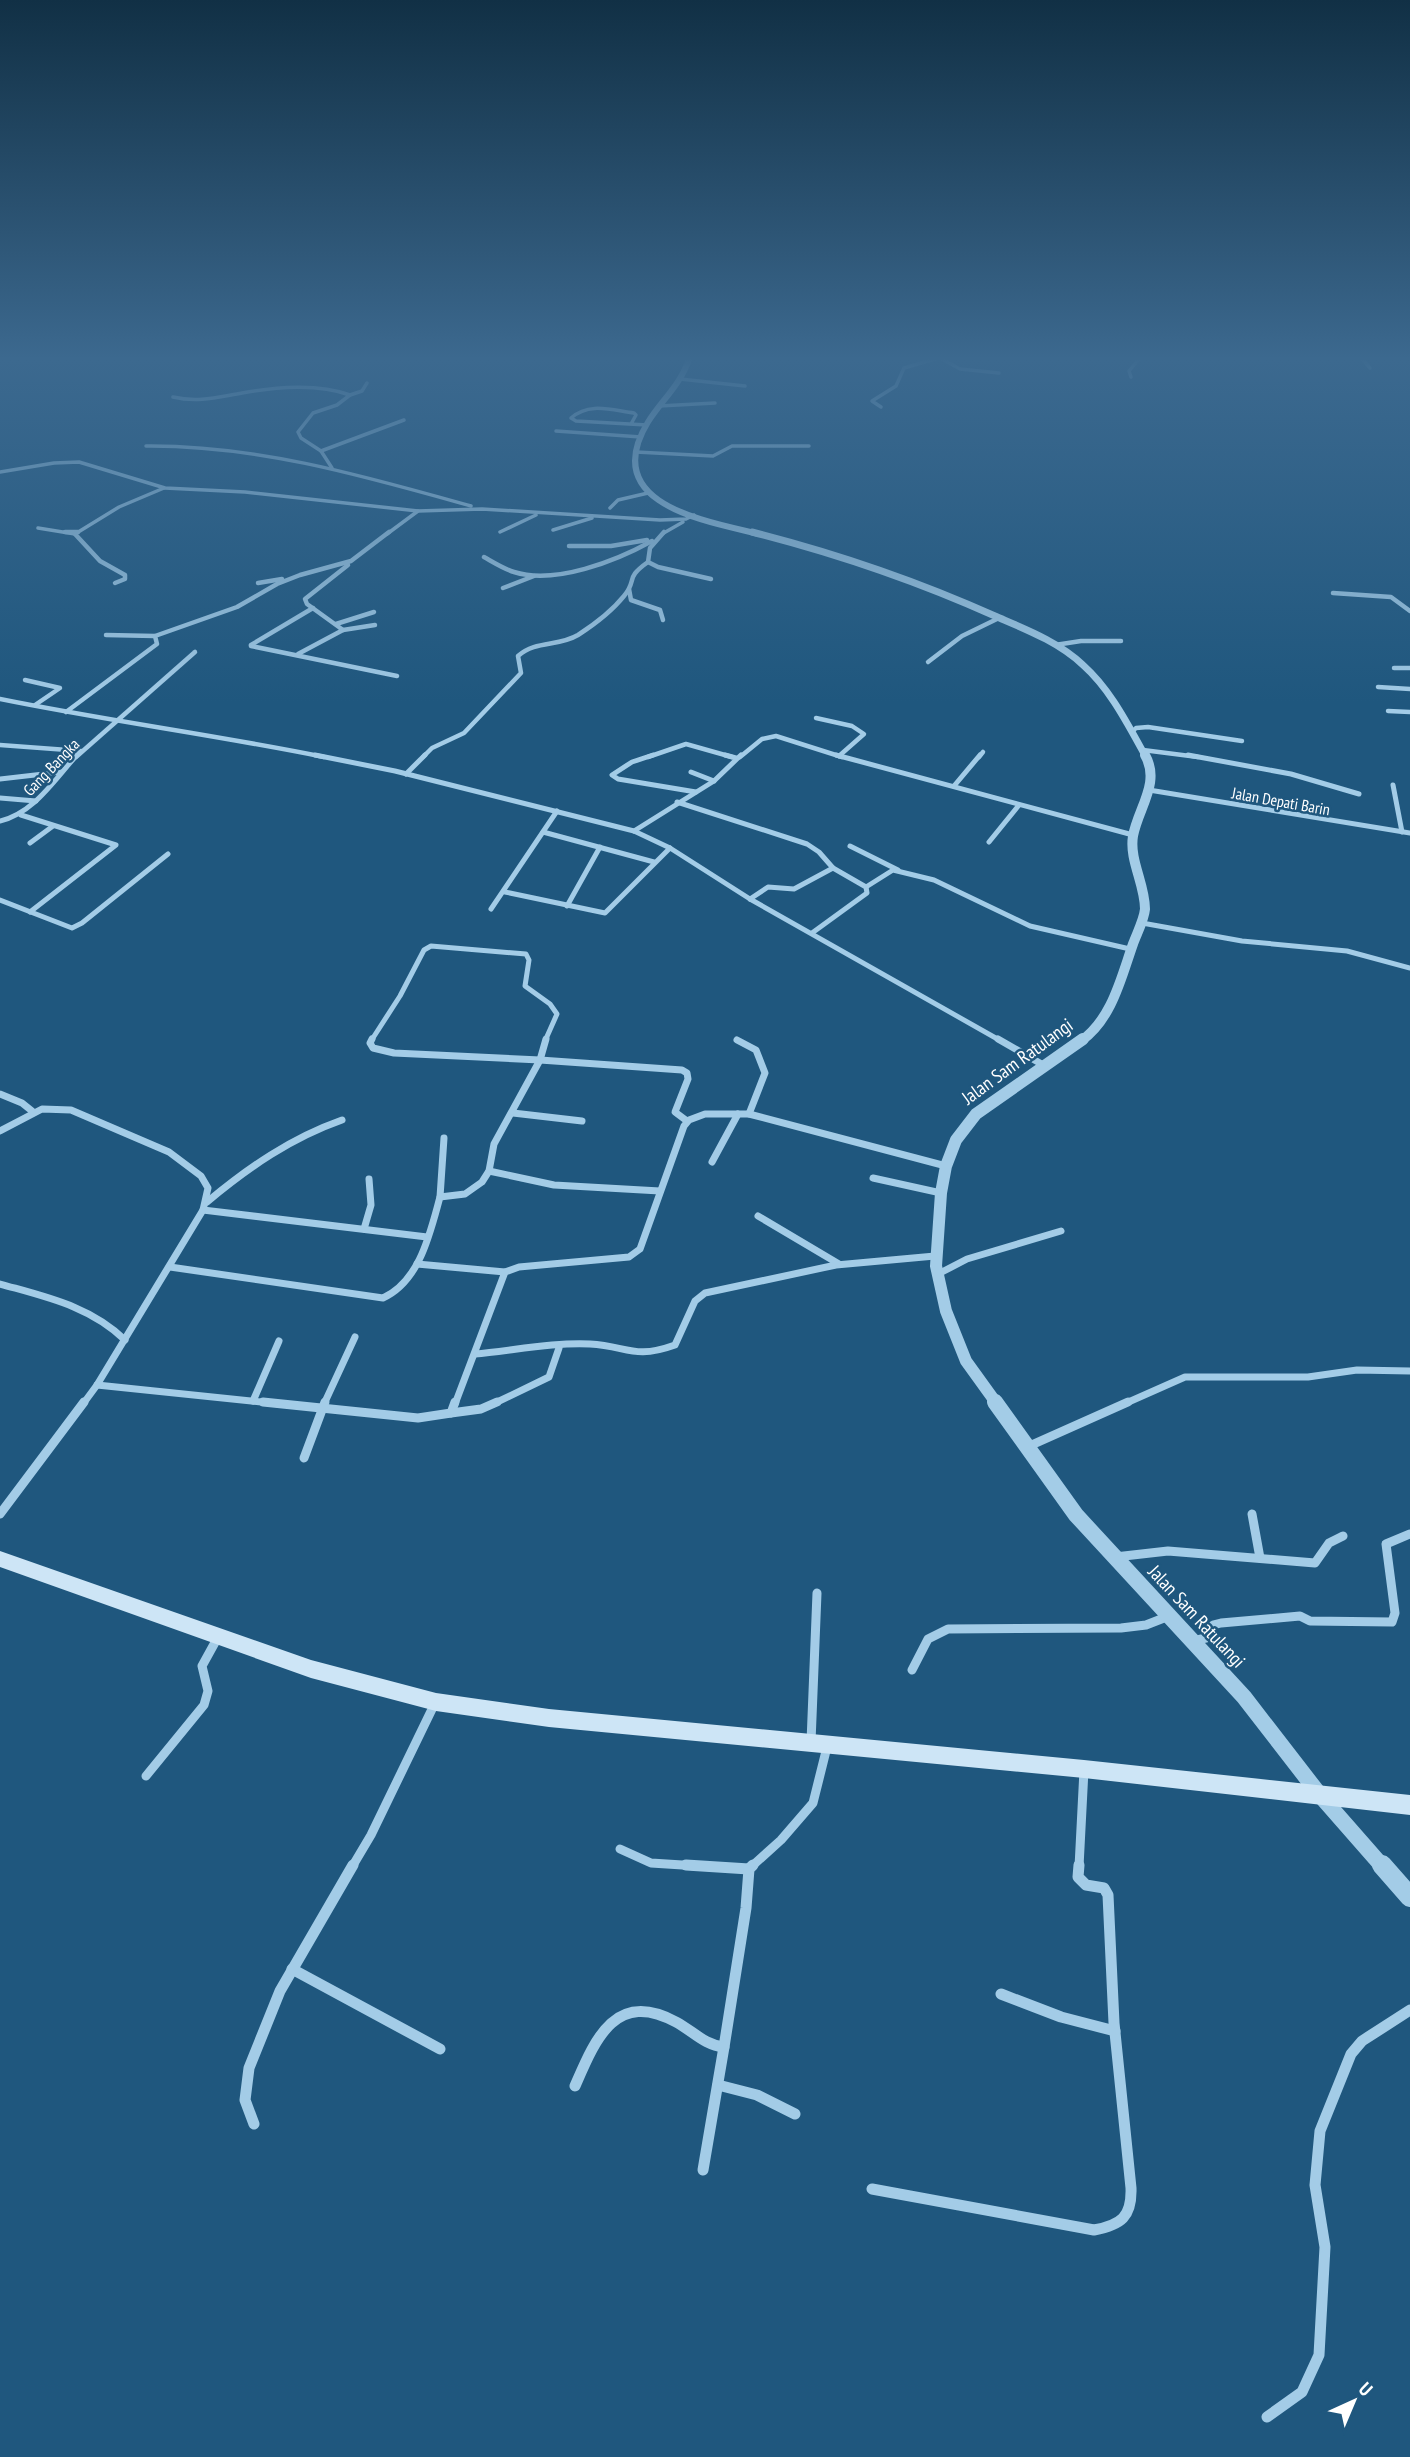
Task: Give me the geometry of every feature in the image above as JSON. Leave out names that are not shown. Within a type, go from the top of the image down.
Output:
[{"type":"main road","points":[[0,1559],[311,1669],[436,1702],[549,1718],[1084,1769],[1410,1805]]},
{"type":"street","points":[[121,474],[165,488],[245,492],[418,511],[482,509],[593,517],[690,517]]},
{"type":"street","points":[[353,474],[482,509]]},
{"type":"street","points":[[610,508],[618,500],[648,493],[640,474]]},
{"type":"street","points":[[75,534],[119,507],[165,488]]},
{"type":"street","name":"Jalan Sam Ratulangi","points":[[648,493],[659,502],[690,517],[848,558],[999,618],[1055,645],[1075,658],[1101,687],[1143,750],[1153,777],[1133,835],[1132,851],[1142,882],[1145,912],[1139,933],[1130,948],[1126,970],[1104,1017],[1085,1038],[976,1114],[956,1140],[946,1166],[941,1193],[935,1256],[938,1274],[947,1311],[966,1361],[1076,1515],[1244,1698],[1320,1794],[1410,1897]]},
{"type":"street","points":[[375,625],[357,630],[343,629],[313,608],[305,599],[418,511]]},
{"type":"street","points":[[500,531],[537,514]]},
{"type":"street","points":[[553,530],[593,517]]},
{"type":"street","points":[[503,588],[534,576],[621,558],[690,517]]},
{"type":"street","points":[[38,528],[75,534],[100,561],[125,575],[125,579],[115,583]]},
{"type":"street","points":[[569,546],[611,546],[658,538]]},
{"type":"street","points":[[648,562],[652,541]]},
{"type":"street","points":[[484,557],[512,572],[534,576]]},
{"type":"street","points":[[258,583],[351,561]]},
{"type":"street","points":[[648,562],[658,567],[711,579]]},
{"type":"street","points":[[648,562],[632,573],[629,589],[631,600],[660,610],[663,620]]},
{"type":"street","points":[[106,635],[155,636],[228,611],[300,575]]},
{"type":"street","points":[[406,774],[436,745],[464,733],[498,698],[521,673],[518,656],[521,653],[532,645],[565,642],[587,630],[629,589]]},
{"type":"street","points":[[1333,593],[1387,596],[1410,611]]},
{"type":"street","points":[[313,608],[251,646],[397,677]]},
{"type":"street","points":[[336,624],[374,612]]},
{"type":"street","points":[[928,662],[962,636],[999,618]]},
{"type":"street","points":[[298,654],[343,629]]},
{"type":"street","points":[[66,712],[157,644],[155,636]]},
{"type":"street","points":[[1055,645],[1082,641],[1121,641]]},
{"type":"street","name":"Gang Bangka","points":[[0,821],[21,815],[81,751],[195,652]]},
{"type":"street","points":[[1394,668],[1410,668]]},
{"type":"street","points":[[25,680],[60,687],[35,705]]},
{"type":"street","points":[[1378,687],[1410,689]]},
{"type":"street","points":[[0,699],[114,722],[245,741],[406,774],[634,831],[670,848],[750,899],[1045,1067]]},
{"type":"street","points":[[1388,710],[1410,712]]},
{"type":"street","points":[[816,718],[852,726],[864,734],[839,756]]},
{"type":"street","points":[[1132,732],[1136,728],[1148,727],[1242,741]]},
{"type":"street","points":[[634,831],[714,781],[736,758],[762,739],[776,736],[839,756],[1133,835]]},
{"type":"street","points":[[696,792],[618,779],[612,775],[632,762],[687,744],[736,758]]},
{"type":"street","points":[[0,745],[81,751]]},
{"type":"street","points":[[1143,750],[1172,752],[1291,774],[1359,794]]},
{"type":"street","points":[[954,786],[983,752]]},
{"type":"street","points":[[0,779],[61,772]]},
{"type":"street","points":[[691,772],[714,781]]},
{"type":"street","points":[[1393,785],[1402,832]]},
{"type":"street","name":"Jalan Depati Barin","points":[[1149,790],[1410,833]]},
{"type":"street","points":[[0,798],[36,801]]},
{"type":"street","points":[[677,802],[807,845],[819,852],[833,868],[866,887]]},
{"type":"street","points":[[989,842],[1019,805]]},
{"type":"street","points":[[491,909],[505,892],[557,811]]},
{"type":"street","points":[[21,815],[116,846],[30,912]]},
{"type":"street","points":[[30,843],[53,826]]},
{"type":"street","points":[[543,832],[654,862]]},
{"type":"street","points":[[850,846],[898,870],[934,880],[1030,926],[1130,948]]},
{"type":"street","points":[[567,906],[600,847]]},
{"type":"street","points":[[505,892],[599,913],[607,912],[670,848]]},
{"type":"street","points":[[0,900],[69,928],[76,927],[168,854]]},
{"type":"street","points":[[750,899],[768,887],[794,889],[833,868]]},
{"type":"street","points":[[866,887],[888,872],[898,870]]},
{"type":"street","points":[[812,933],[867,893],[866,887]]},
{"type":"street","points":[[1142,923],[1238,941],[1312,946],[1369,954],[1410,968]]},
{"type":"street","points":[[440,1197],[465,1194],[474,1189],[489,1171],[494,1144],[540,1061],[543,1046],[558,1014],[554,1007],[525,986],[529,957],[519,951],[439,946],[427,948],[370,1043],[373,1048],[380,1051],[540,1061],[685,1071],[688,1079],[675,1112],[687,1121]]},
{"type":"street","points":[[737,1040],[756,1050],[765,1073],[749,1114]]},
{"type":"street","points":[[0,1094],[22,1103],[32,1111]]},
{"type":"street","points":[[0,1131],[32,1111],[58,1106],[71,1110],[163,1148],[202,1177],[208,1189],[205,1206]]},
{"type":"street","points":[[513,1113],[582,1121]]},
{"type":"street","points":[[712,1162],[738,1114]]},
{"type":"street","points":[[416,1264],[505,1272],[519,1268],[629,1257],[635,1254],[640,1249],[687,1121],[704,1115],[749,1114],[946,1166]]},
{"type":"street","points":[[0,1514],[97,1385],[205,1206],[258,1159],[318,1128],[342,1120]]},
{"type":"street","points":[[170,1267],[383,1298],[396,1292],[416,1264],[440,1197],[444,1138]]},
{"type":"street","points":[[489,1171],[554,1185],[660,1191]]},
{"type":"street","points":[[873,1178],[941,1193]]},
{"type":"street","points":[[364,1229],[370,1216],[373,1195],[369,1179]]},
{"type":"street","points":[[205,1206],[427,1237]]},
{"type":"street","points":[[758,1216],[805,1247],[841,1265]]},
{"type":"street","points":[[938,1274],[959,1262],[1037,1241],[1061,1231]]},
{"type":"street","points":[[475,1354],[590,1344],[635,1353],[653,1353],[675,1345],[695,1301],[705,1293],[841,1265],[935,1256]]},
{"type":"street","points":[[451,1413],[505,1272]]},
{"type":"street","points":[[0,1284],[91,1312],[114,1328],[125,1340]]},
{"type":"street","points":[[304,1458],[322,1408],[355,1337]]},
{"type":"street","points":[[253,1401],[279,1341]]},
{"type":"street","points":[[97,1385],[418,1418],[481,1409],[543,1382],[550,1377],[559,1348]]},
{"type":"street","points":[[1026,1447],[1185,1377],[1308,1377],[1357,1370],[1410,1371]]},
{"type":"street","points":[[1251,1514],[1260,1558]]},
{"type":"street","points":[[1192,1641],[1210,1637],[1213,1625],[1221,1623],[1298,1616],[1310,1621],[1392,1622],[1395,1612],[1386,1544],[1410,1534]]},
{"type":"street","points":[[1115,1557],[1168,1551],[1315,1563],[1329,1544],[1343,1536]]},
{"type":"street","points":[[704,2170],[746,1908],[749,1869],[788,1833],[813,1803],[819,1743],[817,1593]]},
{"type":"street","points":[[912,1670],[922,1645],[940,1629],[1121,1628],[1146,1625],[1169,1616]]},
{"type":"street","points":[[146,1776],[204,1705],[208,1691],[202,1667],[218,1636]]},
{"type":"street","points":[[254,2124],[245,2100],[249,2068],[280,1991],[371,1835],[436,1702]]},
{"type":"street","points":[[872,2189],[1094,2230],[1114,2227],[1125,2221],[1132,2206],[1115,2031],[1108,1892],[1104,1888],[1086,1885],[1078,1877],[1084,1769]]},
{"type":"street","points":[[620,1849],[652,1863],[749,1869]]},
{"type":"street","points":[[292,1969],[440,2049]]},
{"type":"street","points":[[1001,1994],[1061,2017],[1115,2031]]},
{"type":"street","points":[[1267,2417],[1302,2392],[1319,2355],[1325,2247],[1315,2185],[1320,2131],[1351,2054],[1362,2041],[1410,2010]]},
{"type":"street","points":[[575,2086],[602,2029],[613,2018],[627,2011],[661,2016],[682,2025],[706,2045],[724,2047]]},
{"type":"street","points":[[718,2085],[757,2095],[795,2113]]}]
